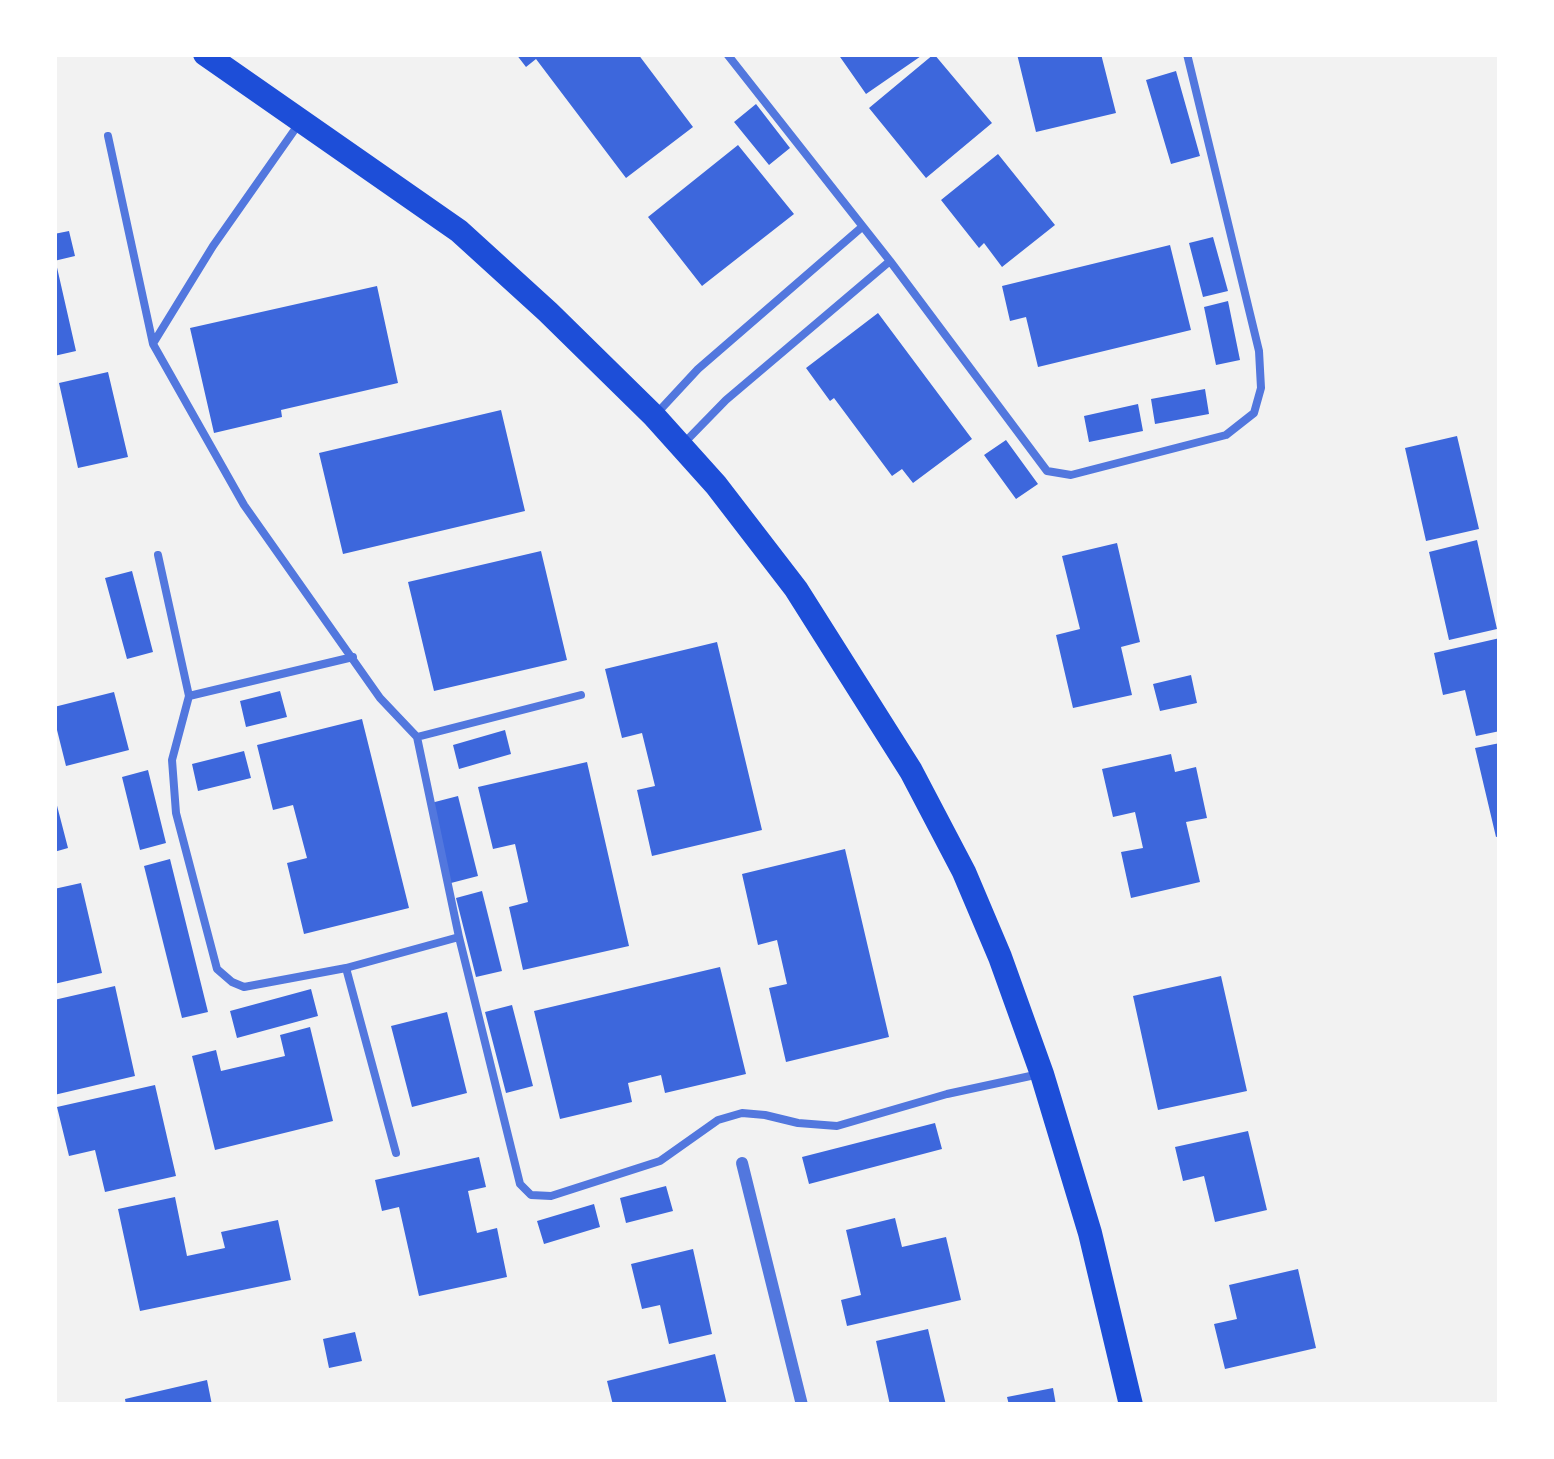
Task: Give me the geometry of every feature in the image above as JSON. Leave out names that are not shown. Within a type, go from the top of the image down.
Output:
[{"type":"main road","points":[[205,54],[459,231],[654,416],[716,485],[796,590],[911,770],[964,872],[1000,957],[1042,1074],[1090,1233],[1131,1405]]},
{"type":"street","points":[[742,1163],[802,1405]]},
{"type":"lane","points":[[727,54],[890,260],[1047,471],[1071,475],[1226,435],[1254,413],[1261,388],[1259,351],[1187,54]]},
{"type":"lane","points":[[153,344],[213,246],[302,121]]},
{"type":"lane","points":[[107,136],[153,344],[244,505],[380,698],[416,737],[520,1184],[531,1195],[550,1196],[660,1161],[718,1120],[742,1113],[837,1126],[947,1094],[1042,1074]]},
{"type":"lane","points":[[654,416],[698,369],[862,227]]},
{"type":"lane","points":[[681,447],[725,400],[890,260]]},
{"type":"lane","points":[[158,555],[189,696],[172,760],[176,813],[217,969],[244,987],[346,968],[459,937]]},
{"type":"lane","points":[[189,696],[352,657]]},
{"type":"lane","points":[[416,737],[581,694]]},
{"type":"lane","points":[[346,968],[396,1154]]},
{"type":"building","points":[[516,54],[638,54],[693,127],[626,178],[536,59],[526,67]]},
{"type":"building","points":[[838,54],[924,54],[866,94]]},
{"type":"building","points":[[934,54],[992,123],[926,178],[869,108]]},
{"type":"building","points":[[1017,54],[1101,54],[1116,113],[1036,132]]},
{"type":"building","points":[[1176,71],[1200,156],[1171,164],[1146,80]]},
{"type":"building","points":[[756,104],[790,148],[769,165],[734,122]]},
{"type":"building","points":[[738,145],[794,214],[702,286],[648,217]]},
{"type":"building","points":[[998,154],[1055,225],[1002,267],[984,243],[979,248],[941,200]]},
{"type":"building","points":[[69,231],[75,256],[54,261],[54,234]]},
{"type":"building","points":[[1213,237],[1228,291],[1203,297],[1189,243]]},
{"type":"building","points":[[1170,245],[1191,330],[1038,367],[1026,317],[1010,321],[1002,286]]},
{"type":"building","points":[[54,264],[76,351],[54,356]]},
{"type":"building","points":[[377,286],[398,383],[281,410],[282,417],[214,433],[190,328]]},
{"type":"building","points":[[1228,301],[1240,360],[1216,365],[1204,307]]},
{"type":"building","points":[[878,313],[972,439],[913,483],[902,469],[892,476],[806,368]]},
{"type":"building","points":[[108,372],[128,457],[78,468],[59,383]]},
{"type":"building","points":[[1205,389],[1209,414],[1155,424],[1151,399]]},
{"type":"building","points":[[1138,404],[1143,431],[1089,442],[1084,416]]},
{"type":"building","points":[[501,410],[525,511],[343,554],[319,453]]},
{"type":"building","points":[[1457,436],[1479,529],[1426,541],[1405,448]]},
{"type":"building","points":[[1006,440],[1038,484],[1016,499],[984,455]]},
{"type":"building","points":[[1477,540],[1497,629],[1449,640],[1429,552]]},
{"type":"building","points":[[1117,543],[1140,642],[1121,647],[1132,695],[1073,708],[1056,635],[1080,629],[1062,556]]},
{"type":"building","points":[[541,551],[567,660],[434,691],[408,582]]},
{"type":"building","points":[[132,571],[153,652],[127,659],[105,578]]},
{"type":"building","points":[[1500,638],[1500,731],[1476,736],[1465,690],[1443,695],[1434,653]]},
{"type":"building","points":[[717,642],[762,830],[652,856],[637,790],[655,786],[642,733],[622,738],[605,669]]},
{"type":"building","points":[[1191,675],[1197,703],[1160,711],[1153,684]]},
{"type":"building","points":[[280,691],[287,717],[246,727],[240,701]]},
{"type":"building","points":[[114,692],[129,750],[66,766],[54,707]]},
{"type":"building","points":[[362,719],[409,908],[304,934],[287,863],[307,858],[293,805],[273,810],[257,745]]},
{"type":"building","points":[[505,730],[511,754],[459,769],[453,745]]},
{"type":"building","points":[[1500,743],[1500,836],[1496,837],[1475,748]]},
{"type":"building","points":[[244,751],[251,778],[198,791],[192,764]]},
{"type":"building","points":[[1171,754],[1175,772],[1196,767],[1207,818],[1186,822],[1200,882],[1131,898],[1121,852],[1143,848],[1135,812],[1113,817],[1102,769]]},
{"type":"building","points":[[587,762],[629,946],[523,970],[509,907],[528,902],[515,844],[493,849],[478,787]]},
{"type":"building","points":[[148,770],[166,843],[140,850],[122,777]]},
{"type":"building","points":[[54,794],[68,848],[54,852]]},
{"type":"building","points":[[458,796],[478,876],[451,883],[431,803]]},
{"type":"building","points":[[845,849],[889,1037],[786,1062],[769,988],[787,984],[777,940],[758,945],[742,874]]},
{"type":"building","points":[[170,859],[208,1012],[182,1018],[144,866]]},
{"type":"building","points":[[81,883],[102,973],[54,984],[54,889]]},
{"type":"building","points":[[482,891],[502,971],[476,977],[456,898]]},
{"type":"building","points":[[720,967],[746,1074],[665,1093],[661,1075],[628,1083],[632,1102],[560,1119],[534,1011]]},
{"type":"building","points":[[1221,976],[1247,1091],[1158,1110],[1133,996]]},
{"type":"building","points":[[115,986],[135,1076],[54,1095],[54,1000]]},
{"type":"building","points":[[311,989],[318,1016],[237,1038],[230,1011]]},
{"type":"building","points":[[512,1005],[533,1086],[506,1093],[485,1012]]},
{"type":"building","points":[[447,1012],[467,1093],[412,1107],[391,1026]]},
{"type":"building","points":[[310,1027],[333,1121],[215,1150],[192,1056],[216,1050],[221,1071],[285,1056],[280,1035]]},
{"type":"building","points":[[155,1085],[176,1176],[105,1192],[95,1150],[69,1156],[57,1107]]},
{"type":"building","points":[[935,1123],[942,1149],[809,1184],[802,1157]]},
{"type":"building","points":[[1248,1131],[1267,1210],[1215,1222],[1204,1176],[1183,1181],[1175,1147]]},
{"type":"building","points":[[479,1157],[486,1187],[468,1191],[477,1233],[497,1228],[507,1277],[419,1296],[399,1207],[382,1211],[375,1180]]},
{"type":"building","points":[[666,1186],[673,1211],[626,1223],[620,1198]]},
{"type":"building","points":[[175,1197],[187,1256],[225,1248],[221,1232],[278,1220],[291,1280],[140,1311],[118,1209]]},
{"type":"building","points":[[594,1204],[600,1227],[544,1244],[537,1221]]},
{"type":"building","points":[[895,1218],[902,1247],[946,1237],[961,1300],[847,1326],[841,1300],[861,1295],[846,1230]]},
{"type":"building","points":[[693,1249],[712,1334],[669,1344],[660,1305],[642,1309],[631,1264]]},
{"type":"building","points":[[1298,1269],[1316,1348],[1225,1369],[1214,1324],[1237,1319],[1229,1285]]},
{"type":"building","points":[[928,1329],[946,1405],[890,1405],[876,1341]]},
{"type":"building","points":[[355,1332],[362,1361],[329,1368],[323,1339]]},
{"type":"building","points":[[715,1354],[727,1405],[613,1405],[607,1381]]},
{"type":"building","points":[[207,1380],[212,1405],[126,1405],[125,1399]]},
{"type":"building","points":[[1053,1388],[1056,1405],[1009,1405],[1007,1397]]}]
